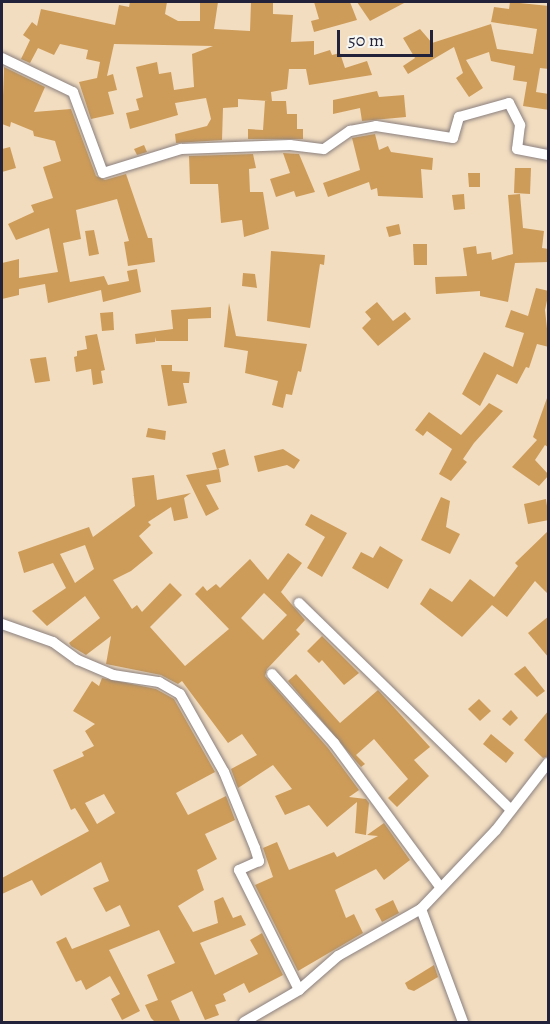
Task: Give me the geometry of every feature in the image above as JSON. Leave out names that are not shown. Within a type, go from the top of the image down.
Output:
[{"type":"street","points":[[2,58],[73,92],[103,172],[181,149],[290,145],[324,149],[350,131],[376,126],[453,138],[459,117],[509,104],[520,125],[517,149],[549,155]]},
{"type":"street","points":[[299,603],[511,810]]},
{"type":"street","points":[[2,624],[53,642],[78,660],[113,675],[159,682],[180,694],[224,772],[259,861],[238,870],[299,990]]},
{"type":"street","points":[[272,674],[334,743],[440,887]]},
{"type":"street","points":[[244,1023],[299,990],[338,956],[421,909],[496,830],[549,763]]},
{"type":"street","points":[[421,909],[463,1023]]},
{"type":"building","points":[[130,2],[167,2],[165,14],[178,21],[200,21],[200,2],[218,2],[214,29],[250,31],[251,2],[273,2],[273,14],[293,15],[291,42],[314,41],[314,55],[330,50],[332,55],[340,53],[345,68],[367,61],[372,75],[309,85],[306,69],[289,69],[287,89],[271,92],[272,101],[286,101],[287,114],[297,114],[297,129],[303,129],[303,139],[248,139],[248,129],[263,130],[265,101],[268,101],[238,99],[238,107],[223,108],[222,140],[176,143],[175,134],[207,126],[211,119],[206,98],[175,103],[178,115],[130,129],[126,113],[139,110],[136,99],[143,97],[136,67],[157,62],[159,74],[171,72],[174,90],[194,87],[192,54],[213,46],[114,44],[107,76],[113,74],[117,90],[108,92],[114,114],[91,119],[79,82],[97,78],[100,62],[86,59],[88,50],[60,44],[54,55],[38,48],[30,63],[21,59],[30,40],[23,35],[32,22],[37,26],[41,9],[115,25],[119,5],[129,7]]},
{"type":"building","points":[[314,2],[350,2],[357,20],[314,32],[311,21],[319,19]]},
{"type":"building","points":[[357,2],[406,2],[370,21]]},
{"type":"building","points":[[510,2],[549,6],[549,69],[540,68],[536,92],[549,94],[549,110],[523,106],[527,82],[513,80],[515,66],[491,61],[489,52],[466,60],[483,88],[469,97],[456,78],[463,73],[454,47],[408,74],[403,66],[415,58],[403,38],[420,29],[432,43],[491,24],[497,49],[533,54],[537,29],[491,22],[494,7],[509,9]]},
{"type":"building","points":[[4,67],[45,87],[34,112],[71,109],[96,176],[105,180],[126,174],[148,238],[152,238],[155,262],[128,266],[124,242],[129,241],[117,199],[76,210],[81,239],[63,243],[70,282],[104,276],[108,285],[129,281],[127,271],[137,269],[141,292],[103,302],[101,290],[48,303],[45,284],[19,289],[19,295],[2,299],[2,263],[19,259],[19,278],[58,272],[49,228],[16,240],[8,224],[34,212],[31,205],[53,198],[43,167],[61,161],[55,141],[34,136],[33,131],[11,122],[10,127],[2,124]]},
{"type":"building","points":[[377,91],[379,97],[404,95],[406,117],[362,121],[360,108],[333,114],[333,100]]},
{"type":"building","points":[[375,134],[379,150],[388,146],[391,152],[433,158],[432,170],[421,169],[423,198],[378,196],[377,188],[371,190],[369,182],[328,197],[323,183],[360,170],[352,138]]},
{"type":"building","points":[[144,145],[147,152],[137,155],[134,149]]},
{"type":"building","points":[[10,147],[16,168],[2,172],[2,149]]},
{"type":"building","points":[[283,153],[299,154],[315,192],[296,197],[294,191],[276,197],[270,179],[290,173]]},
{"type":"building","points":[[253,154],[256,168],[249,169],[250,192],[263,192],[269,229],[244,237],[242,220],[221,223],[218,184],[190,184],[189,156]]},
{"type":"building","points":[[515,168],[531,168],[530,194],[514,193]]},
{"type":"building","points":[[468,173],[480,173],[480,187],[469,187]]},
{"type":"building","points":[[464,194],[465,209],[454,210],[452,195]]},
{"type":"building","points":[[520,194],[523,228],[544,231],[542,248],[549,249],[549,262],[515,263],[508,302],[480,296],[480,291],[436,294],[435,277],[467,276],[463,248],[476,246],[477,254],[491,252],[492,260],[513,254],[508,195]]},
{"type":"building","points":[[399,224],[401,234],[389,237],[386,227]]},
{"type":"building","points":[[94,230],[99,254],[89,256],[85,231]]},
{"type":"building","points":[[413,244],[427,244],[427,265],[414,265]]},
{"type":"building","points":[[271,251],[325,255],[324,265],[320,264],[310,328],[267,321]]},
{"type":"building","points":[[243,273],[255,274],[257,288],[242,286]]},
{"type":"building","points":[[536,288],[549,291],[545,310],[549,347],[537,344],[529,368],[526,367],[517,384],[497,374],[480,406],[462,394],[484,352],[513,367],[524,333],[505,327],[511,310],[528,316]]},
{"type":"building","points":[[377,302],[393,321],[405,312],[411,319],[378,346],[362,328],[371,319],[365,312]]},
{"type":"building","points":[[229,303],[236,336],[307,344],[301,372],[298,371],[292,395],[286,394],[283,408],[272,405],[278,381],[245,373],[248,351],[224,347]]},
{"type":"building","points":[[211,307],[211,318],[188,319],[188,341],[156,341],[156,337],[155,342],[136,344],[135,334],[173,329],[171,310]]},
{"type":"building","points":[[113,312],[114,330],[102,331],[100,313]]},
{"type":"building","points":[[97,334],[105,370],[101,371],[103,383],[93,385],[91,369],[76,372],[74,357],[77,356],[77,351],[87,349],[85,336]]},
{"type":"building","points":[[46,357],[50,381],[35,383],[30,359]]},
{"type":"building","points":[[161,365],[172,365],[172,371],[190,372],[189,383],[183,383],[187,403],[168,406]]},
{"type":"building","points":[[547,398],[549,448],[545,445],[535,460],[549,475],[539,486],[512,467],[537,440],[533,437]]},
{"type":"building","points":[[489,403],[503,411],[474,443],[463,459],[467,462],[451,481],[439,474],[452,449],[427,431],[423,436],[415,430],[429,412],[461,435]]},
{"type":"building","points":[[148,428],[166,431],[165,440],[146,437]]},
{"type":"building","points":[[225,449],[229,465],[217,469],[212,453]]},
{"type":"building","points":[[283,449],[300,460],[294,469],[287,465],[258,472],[254,456]]},
{"type":"building","points":[[219,469],[221,482],[206,485],[219,509],[206,516],[186,475]]},
{"type":"building","points":[[154,475],[157,500],[191,493],[184,498],[188,518],[174,521],[171,507],[148,522],[151,525],[139,536],[153,553],[131,571],[113,580],[132,609],[137,605],[142,612],[170,583],[182,595],[150,627],[185,666],[229,629],[195,594],[203,586],[207,591],[216,584],[220,588],[250,559],[268,580],[288,553],[302,563],[281,592],[305,620],[296,630],[300,634],[267,669],[265,676],[328,748],[359,790],[349,797],[366,799],[369,803],[366,835],[355,833],[357,802],[327,827],[309,805],[285,815],[275,796],[292,789],[273,765],[238,788],[231,769],[257,755],[242,734],[228,743],[182,681],[178,684],[161,675],[106,664],[111,636],[86,655],[71,646],[69,643],[100,618],[85,596],[47,626],[32,611],[66,588],[53,563],[24,573],[18,552],[89,527],[93,537],[135,506],[132,478]],"holes":[[[85,545],[94,569],[75,583],[60,554]],[[264,593],[287,615],[263,640],[241,618]]]},
{"type":"building","points":[[441,497],[450,501],[446,527],[460,534],[450,554],[421,540]]},
{"type":"building","points":[[546,499],[549,520],[528,524],[524,504]]},
{"type":"building","points":[[311,514],[347,533],[322,577],[307,568],[325,537],[305,525]]},
{"type":"building","points":[[549,530],[549,595],[535,581],[507,617],[492,605],[462,637],[420,604],[430,588],[452,602],[470,579],[494,597],[518,566],[515,563]]},
{"type":"building","points":[[380,546],[403,560],[388,589],[352,568],[361,552],[373,558]]},
{"type":"building","points":[[549,616],[549,658],[528,633]]},
{"type":"building","points":[[322,636],[359,673],[344,685],[322,660],[319,663],[307,651]]},
{"type":"building","points":[[525,666],[545,691],[537,697],[514,674]]},
{"type":"building","points":[[296,674],[340,723],[378,690],[430,747],[414,760],[429,776],[397,807],[388,798],[408,779],[374,739],[356,755],[365,764],[361,767],[288,681]]},
{"type":"building","points":[[102,678],[156,689],[174,699],[215,772],[176,793],[188,815],[226,796],[235,820],[205,834],[217,859],[197,870],[204,890],[178,906],[193,932],[218,923],[214,901],[223,897],[233,918],[241,915],[246,925],[200,943],[215,975],[258,954],[250,940],[262,933],[283,975],[249,993],[244,983],[223,994],[226,1001],[215,1005],[219,1015],[205,1020],[192,991],[171,1001],[181,1023],[156,1023],[151,1018],[145,1005],[158,1000],[147,975],[175,963],[159,930],[109,950],[140,1011],[122,1020],[111,999],[120,994],[110,976],[86,990],[81,980],[76,982],[56,942],[66,937],[72,949],[130,926],[120,905],[106,912],[93,888],[109,881],[101,862],[41,896],[32,880],[2,894],[2,878],[89,831],[75,808],[71,810],[53,770],[84,756],[82,752],[94,746],[85,731],[95,724],[73,711],[92,681],[99,686]],"holes":[[[104,794],[115,813],[97,824],[85,803]]]},
{"type":"building","points":[[479,699],[491,711],[480,721],[468,709]]},
{"type":"building","points":[[511,710],[518,718],[510,726],[502,719]]},
{"type":"building","points":[[549,710],[549,756],[543,758],[524,740]]},
{"type":"building","points":[[491,734],[514,753],[506,763],[483,744]]},
{"type":"building","points":[[384,823],[410,860],[384,880],[376,869],[335,890],[346,918],[354,914],[363,933],[298,971],[255,885],[273,877],[263,848],[277,842],[289,870],[334,852],[337,857],[378,836],[367,835]]},
{"type":"building","points":[[393,900],[399,913],[382,922],[375,909]]},
{"type":"building","points":[[434,965],[438,977],[414,991],[408,989],[405,983]]}]
